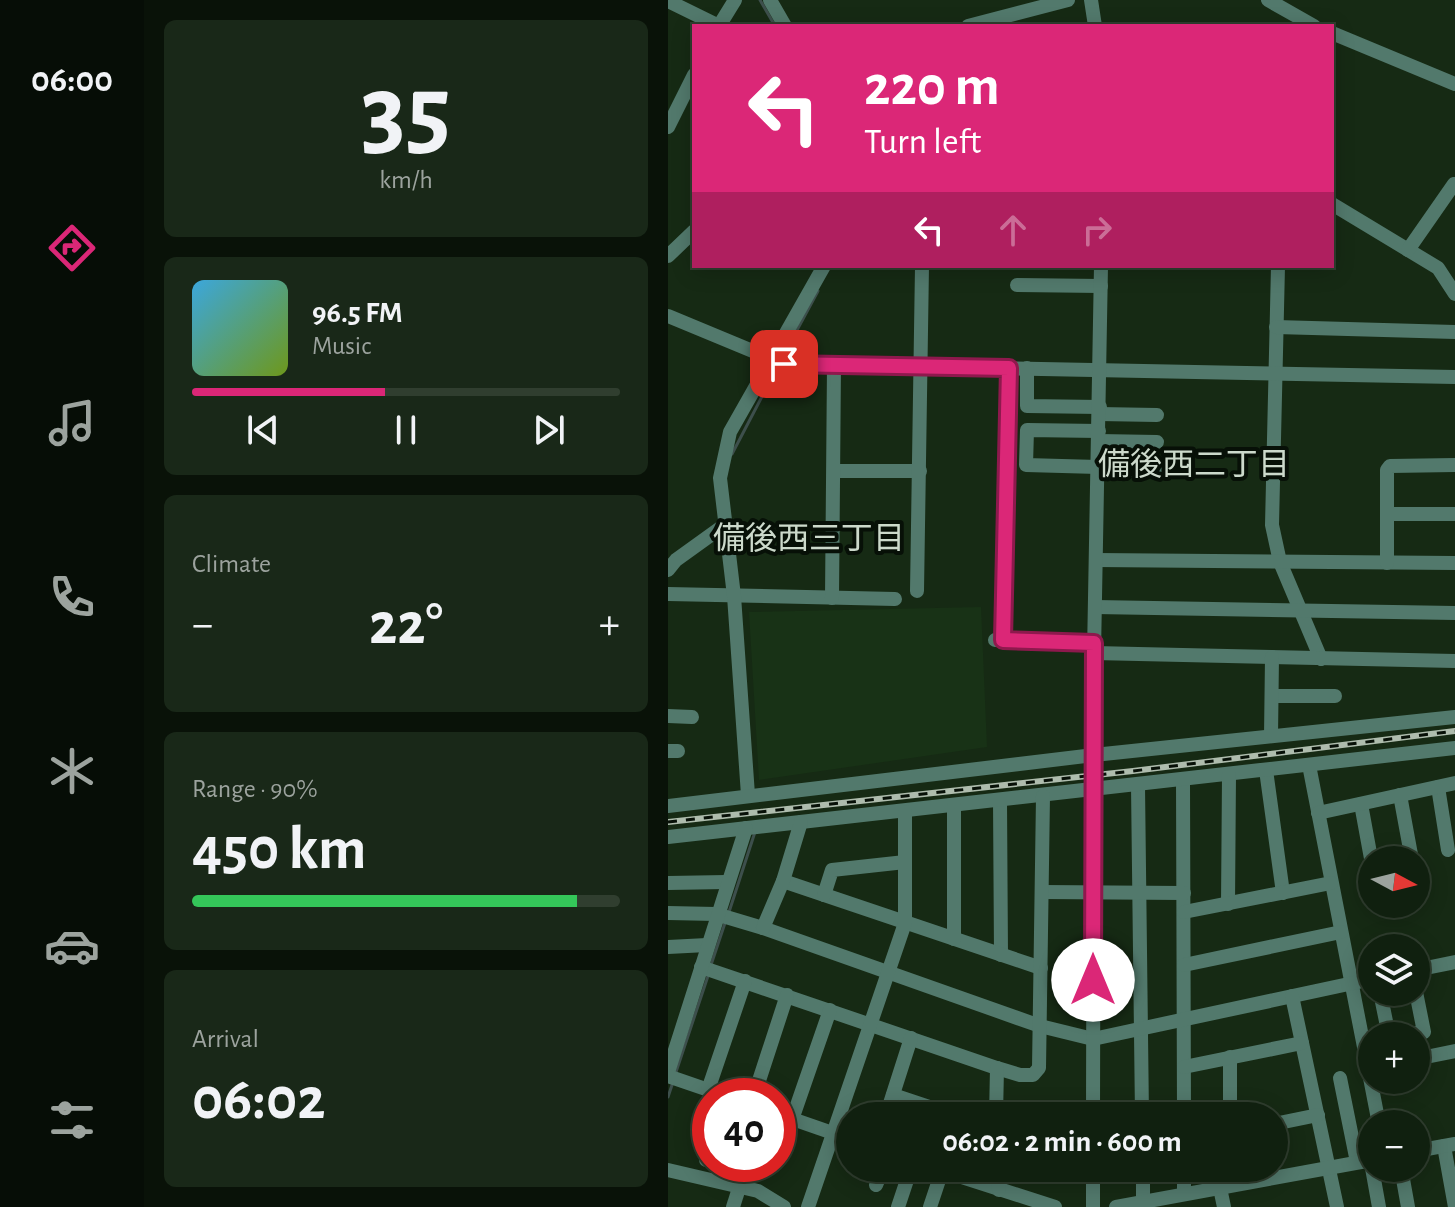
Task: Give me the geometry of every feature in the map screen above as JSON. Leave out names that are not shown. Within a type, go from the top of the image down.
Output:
[{"type":"street","points":[[720,24],[735,0]]},
{"type":"street","points":[[770,0],[784,24]]},
{"type":"street","points":[[976,24],[1068,0]]},
{"type":"street","points":[[1091,0],[1095,24]]},
{"type":"street","points":[[1268,0],[1310,24]]},
{"type":"street","points":[[668,1],[715,24]]},
{"type":"street","points":[[1334,34],[1455,84]]},
{"type":"street","points":[[668,127],[692,79]]},
{"type":"street","points":[[1408,250],[1454,184]]},
{"type":"street","points":[[1334,205],[1438,268],[1455,294]]},
{"type":"street","points":[[668,256],[692,233]]},
{"type":"street","points":[[748,795],[734,596],[720,478],[730,432],[823,268]]},
{"type":"street","points":[[917,591],[923,367],[922,268]]},
{"type":"street","points":[[1093,1102],[1094,648],[1101,268]]},
{"type":"street","points":[[1278,268],[1272,525],[1280,562],[1321,659]]},
{"type":"street","points":[[1017,285],[1101,286]]},
{"type":"street","points":[[668,316],[784,364],[1455,377]]},
{"type":"street","points":[[1276,327],[1455,332]]},
{"type":"street","points":[[832,598],[834,365]]},
{"type":"street","points":[[1009,368],[999,640],[1272,657],[1455,661]]},
{"type":"street","points":[[1027,368],[1027,406],[1157,415]]},
{"type":"street","points":[[1157,442],[1027,430],[1026,465],[1182,471]]},
{"type":"street","points":[[1387,563],[1387,470],[1390,466],[1455,465]]},
{"type":"street","points":[[834,471],[920,471]]},
{"type":"street","points":[[1387,514],[1455,514]]},
{"type":"street","points":[[668,570],[676,560],[726,524]]},
{"type":"street","points":[[1096,560],[1455,563]]},
{"type":"street","points":[[668,594],[895,599]]},
{"type":"street","points":[[1095,607],[1455,613]]},
{"type":"street","points":[[1271,736],[1272,657]]},
{"type":"street","points":[[1272,696],[1335,696]]},
{"type":"street","points":[[668,716],[692,717]]},
{"type":"street","points":[[668,806],[1094,755],[1455,717]]},
{"type":"street","points":[[668,837],[1455,748]]},
{"type":"street","points":[[1309,765],[1359,1022]]},
{"type":"street","points":[[1266,770],[1283,893]]},
{"type":"street","points":[[1228,904],[1229,775]]},
{"type":"street","points":[[1183,780],[1184,1102]]},
{"type":"street","points":[[1318,813],[1455,783]]},
{"type":"street","points":[[1138,786],[1142,1102]]},
{"type":"street","points":[[1438,787],[1448,850]]},
{"type":"street","points":[[1400,795],[1409,846]]},
{"type":"street","points":[[701,967],[997,1068],[1020,1075],[1033,1075],[1039,1068],[1043,796]]},
{"type":"street","points":[[1000,801],[1001,955]]},
{"type":"street","points":[[1361,804],[1369,846]]},
{"type":"street","points":[[954,806],[954,939]]},
{"type":"street","points":[[808,1207],[905,923],[905,812]]},
{"type":"street","points":[[763,928],[783,881],[801,822]]},
{"type":"street","points":[[692,1084],[668,1074],[726,882],[746,828]]},
{"type":"street","points":[[824,895],[832,870],[905,862]]},
{"type":"street","points":[[783,881],[1041,968]]},
{"type":"street","points":[[668,883],[726,882]]},
{"type":"street","points":[[1184,912],[1331,883]]},
{"type":"street","points":[[1042,892],[1184,893]]},
{"type":"street","points":[[668,913],[716,914],[1040,1026],[1093,1039],[1358,982]]},
{"type":"street","points":[[1184,965],[1341,932]]},
{"type":"street","points":[[668,947],[707,945]]},
{"type":"street","points":[[1430,967],[1455,962]]},
{"type":"street","points":[[712,1078],[745,981]]},
{"type":"street","points":[[760,1078],[787,995]]},
{"type":"street","points":[[1292,996],[1337,1207]]},
{"type":"street","points":[[796,1090],[830,1010]]},
{"type":"street","points":[[891,1102],[911,1038]]},
{"type":"street","points":[[1184,1067],[1302,1043]]},
{"type":"street","points":[[1430,1056],[1455,1051]]},
{"type":"street","points":[[1230,1057],[1230,1102]]},
{"type":"street","points":[[996,1102],[997,1068]]},
{"type":"street","points":[[1340,1078],[1358,1131]]},
{"type":"street","points":[[893,1095],[914,1102]]},
{"type":"street","points":[[1288,1121],[1318,1115]]},
{"type":"street","points":[[796,1120],[834,1133]]},
{"type":"street","points":[[1430,1149],[1450,1145],[1455,1207]]},
{"type":"street","points":[[1116,1207],[1358,1164]]},
{"type":"street","points":[[668,1170],[758,1191],[784,1207]]},
{"type":"street","points":[[898,1207],[906,1182]]},
{"type":"street","points":[[930,1207],[935,1182]]},
{"type":"street","points":[[976,1182],[1055,1207]]},
{"type":"street","points":[[999,1182],[999,1190]]},
{"type":"street","points":[[1093,1182],[1093,1207]]},
{"type":"street","points":[[1143,1182],[1143,1202]]},
{"type":"street","points":[[1184,1182],[1184,1194]]},
{"type":"street","points":[[1224,1207],[1227,1182]]},
{"type":"street","points":[[1373,1182],[1379,1207]]},
{"type":"street","points":[[1404,1182],[1408,1207]]},
{"type":"street","points":[[733,1207],[739,1188]]},
{"type":"shaded area","points":[[981,607],[987,747],[759,780],[749,612]]},
{"type":"waterway","points":[[760,0],[774,24]]},
{"type":"waterway","points":[[782,358],[818,291]]},
{"type":"waterway","points":[[732,454],[777,368]]},
{"type":"waterway","points":[[729,912],[755,832]]},
{"type":"waterway","points":[[711,965],[725,923]]},
{"type":"waterway","points":[[675,1075],[708,976]]},
{"type":"waterway","points":[[668,1097],[673,1082]]},
{"type":"railway","points":[[668,822],[1133,771],[1455,731]]},
{"type":"district","name":"備後西二丁目","points":[[1194,464]]},
{"type":"district","name":"備後西三丁目","points":[[809,538]]},
{"type":"route","points":[[784,364],[1009,368],[1003,640],[1094,643],[1093,980]]}]
